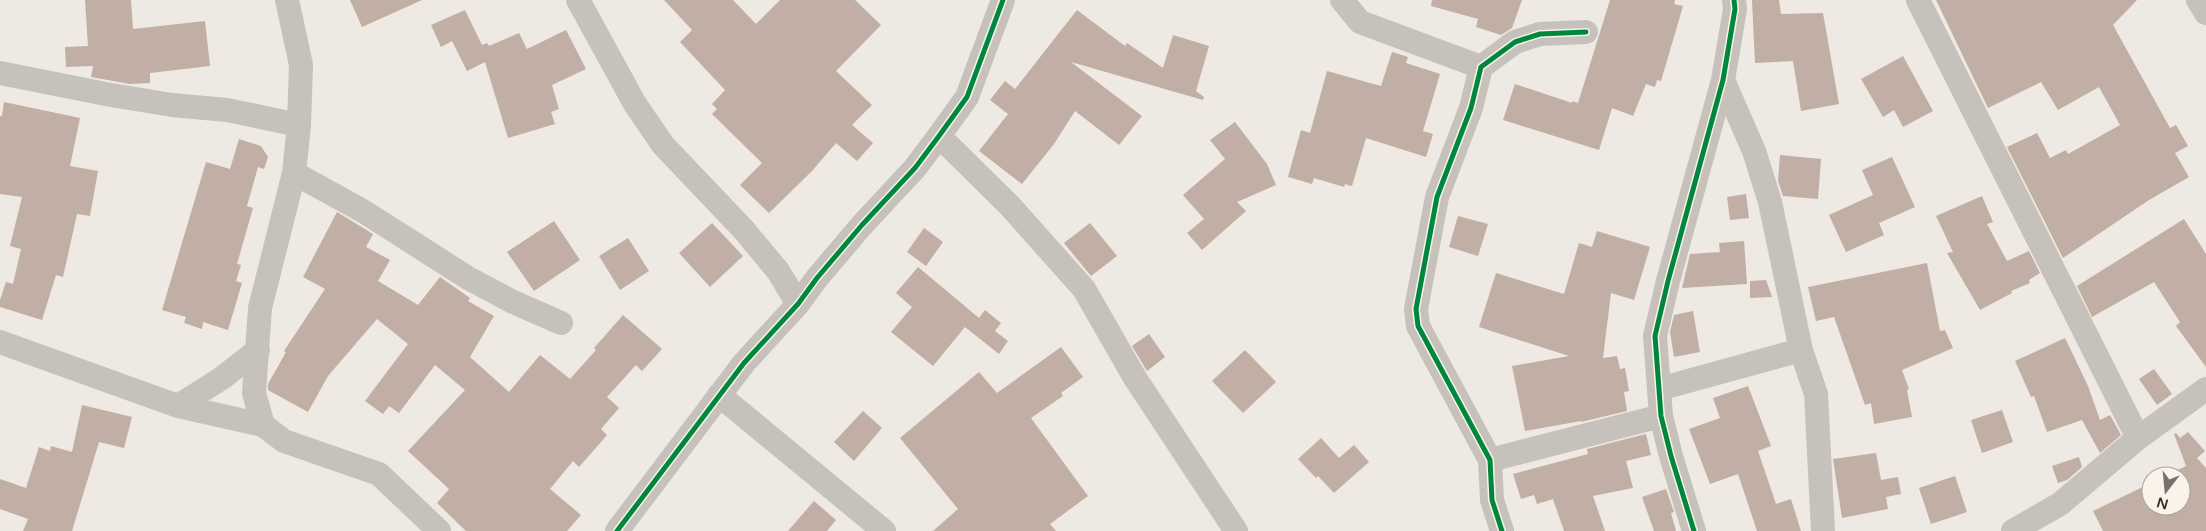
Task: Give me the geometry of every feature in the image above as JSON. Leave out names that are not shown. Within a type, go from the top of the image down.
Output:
[{"type":"street","points":[[263,425],[254,393],[260,308],[294,173],[299,125],[301,65],[296,34],[287,0]]},
{"type":"street","points":[[578,0],[635,104],[663,145],[743,229],[778,271],[798,304]]},
{"type":"street","points":[[617,531],[719,395],[798,304],[823,270],[915,168],[967,97],[1003,0]]},
{"type":"street","points":[[1342,0],[1360,22],[1481,67]]},
{"type":"street","points":[[1694,531],[1661,416],[1656,336],[1668,281],[1723,80],[1735,9],[1734,0]]},
{"type":"street","points":[[1918,0],[2138,438]]},
{"type":"street","points":[[2198,0],[2206,13]]},
{"type":"street","points":[[1502,531],[1492,500],[1490,460],[1418,326],[1416,309],[1437,197],[1471,108],[1481,67],[1515,42],[1540,34],[1586,32]]},
{"type":"street","points":[[0,73],[111,95],[172,105],[227,110],[299,125]]},
{"type":"street","points":[[1723,80],[1754,151],[1770,202],[1801,350],[1816,394],[1823,531]]},
{"type":"street","points":[[938,136],[1010,206],[1084,289],[1135,378],[1236,531]]},
{"type":"street","points":[[294,173],[364,211],[468,278],[512,301],[561,323]]},
{"type":"street","points":[[0,342],[178,406],[263,425],[284,440],[379,474],[439,531]]},
{"type":"street","points":[[178,406],[222,378],[258,350]]},
{"type":"street","points":[[1658,390],[1801,350]]},
{"type":"street","points":[[2013,531],[2060,504],[2138,438],[2206,389]]},
{"type":"street","points":[[719,395],[884,531]]},
{"type":"street","points":[[1490,460],[1661,416]]},
{"type":"building","points":[[85,0],[131,0],[133,29],[205,21],[210,66],[150,73],[150,83],[130,84],[91,77],[93,66],[66,67],[65,47],[88,46]]},
{"type":"building","points":[[350,0],[422,0],[362,27]]},
{"type":"building","points":[[664,0],[733,0],[756,24],[780,0],[855,0],[881,25],[836,71],[872,105],[852,125],[873,143],[857,161],[836,143],[812,171],[769,213],[740,185],[762,163],[712,114],[717,109],[712,104],[725,90],[680,42],[692,30]]},
{"type":"building","points":[[1432,0],[1522,0],[1512,28],[1501,35],[1476,27],[1478,19],[1431,6]]},
{"type":"building","points":[[1610,0],[1675,0],[1674,4],[1683,6],[1661,81],[1657,80],[1655,87],[1646,84],[1633,116],[1612,108],[1599,150],[1503,120],[1515,84],[1572,103],[1572,101],[1578,103]]},
{"type":"building","points":[[1752,0],[1779,0],[1781,14],[1823,13],[1839,104],[1801,111],[1793,61],[1755,63]]},
{"type":"building","points":[[1936,0],[2137,0],[2113,25],[2170,128],[2176,125],[2188,146],[2175,153],[2189,177],[2149,200],[2063,258],[2007,147],[2037,133],[2050,158],[2066,150],[2068,154],[2120,125],[2099,87],[2058,110],[2041,82],[1988,108]]},
{"type":"building","points":[[465,10],[482,45],[487,43],[489,46],[519,33],[527,49],[566,30],[586,69],[552,85],[559,109],[551,112],[555,124],[508,138],[485,62],[467,71],[452,41],[441,47],[431,25]]},
{"type":"building","points":[[1077,10],[1125,46],[1127,43],[1163,68],[1173,35],[1209,46],[1196,91],[1204,97],[1203,100],[1071,62],[1142,116],[1119,145],[1075,111],[1054,144],[1022,184],[979,151],[1008,114],[990,100],[1005,81],[1015,89]]},
{"type":"building","points":[[1392,52],[1408,57],[1406,63],[1440,74],[1423,131],[1433,134],[1426,157],[1366,138],[1352,186],[1345,184],[1344,187],[1314,178],[1312,184],[1288,177],[1301,130],[1310,133],[1327,71],[1381,86]]},
{"type":"building","points":[[1903,56],[1933,111],[1903,127],[1894,110],[1883,117],[1861,79]]},
{"type":"building","points":[[4,102],[80,118],[70,166],[98,171],[90,216],[77,214],[63,277],[56,275],[42,320],[0,307],[0,300],[6,282],[13,284],[21,249],[10,246],[22,197],[0,194],[0,116],[2,116]]},
{"type":"building","points":[[1235,122],[1267,164],[1276,185],[1237,202],[1246,211],[1202,250],[1187,233],[1204,219],[1183,195],[1225,159],[1210,140]]},
{"type":"building","points":[[239,139],[261,146],[268,157],[264,169],[258,167],[247,206],[253,208],[237,264],[241,265],[236,281],[242,283],[228,330],[203,322],[202,329],[184,323],[186,317],[162,310],[206,162],[230,169]]},
{"type":"building","points":[[1780,155],[1821,159],[1818,199],[1783,196],[1778,181]]},
{"type":"building","points":[[1892,157],[1915,207],[1879,223],[1884,235],[1846,252],[1829,215],[1873,195],[1862,170]]},
{"type":"building","points":[[1746,194],[1749,218],[1730,220],[1727,197]]},
{"type":"building","points":[[1982,196],[1993,222],[1987,224],[2007,261],[2029,251],[2040,273],[2029,280],[2030,283],[2011,291],[2012,293],[1980,310],[1947,253],[1953,252],[1936,216]]},
{"type":"building","points":[[337,212],[373,234],[366,247],[390,260],[378,281],[418,305],[440,277],[470,298],[468,301],[494,316],[470,357],[509,392],[540,355],[570,379],[596,350],[594,348],[623,315],[662,349],[642,371],[636,365],[607,397],[619,408],[601,429],[607,435],[579,467],[573,461],[550,489],[581,515],[567,531],[466,531],[437,503],[449,489],[408,451],[465,390],[435,365],[399,413],[389,406],[383,414],[365,401],[408,344],[377,319],[328,376],[308,412],[268,390],[268,384],[286,352],[284,351],[325,289],[303,277]]},
{"type":"building","points":[[1458,216],[1488,224],[1478,256],[1449,247]]},
{"type":"building","points":[[2184,219],[2206,254],[2206,367],[2176,326],[2180,322],[2154,282],[2092,317],[2077,286]]},
{"type":"building","points":[[554,221],[580,260],[534,291],[507,252]]},
{"type":"building","points":[[712,223],[743,256],[710,287],[679,253]]},
{"type":"building","points":[[1090,223],[1117,256],[1091,276],[1064,243]]},
{"type":"building","points":[[924,228],[943,242],[926,266],[907,252]]},
{"type":"building","points":[[1597,231],[1650,247],[1634,300],[1611,293],[1603,358],[1617,356],[1620,369],[1625,368],[1629,391],[1624,392],[1627,411],[1581,422],[1525,431],[1512,366],[1569,356],[1479,327],[1496,273],[1564,294],[1579,243],[1592,247]]},
{"type":"building","points":[[628,238],[649,271],[620,290],[599,256]]},
{"type":"building","points":[[1744,241],[1747,284],[1682,288],[1690,254],[1720,252],[1719,243]]},
{"type":"building","points":[[1927,263],[1940,331],[1945,330],[1953,348],[1902,370],[1909,389],[1907,390],[1912,417],[1874,424],[1871,403],[1865,405],[1834,317],[1816,321],[1808,287]]},
{"type":"building","points":[[918,267],[979,318],[985,310],[1001,323],[995,331],[1008,341],[999,354],[965,327],[933,366],[891,332],[912,307],[896,293]]},
{"type":"building","points":[[1766,280],[1772,297],[1750,298],[1750,281]]},
{"type":"building","points":[[1693,311],[1700,352],[1674,357],[1670,332],[1674,315]]},
{"type":"building","points":[[1149,334],[1165,357],[1147,371],[1132,346]]},
{"type":"building","points":[[2065,338],[2088,386],[2100,420],[2110,415],[2121,435],[2100,453],[2082,420],[2047,432],[2034,396],[2031,397],[2015,361]]},
{"type":"building","points":[[1061,347],[1083,377],[1061,393],[1063,396],[1031,418],[1088,496],[1050,524],[1056,531],[933,531],[958,509],[900,438],[979,372],[997,393]]},
{"type":"building","points":[[1245,350],[1276,382],[1243,413],[1212,381]]},
{"type":"building","points":[[2154,369],[2172,394],[2157,405],[2139,379]]},
{"type":"building","points":[[1748,386],[1771,446],[1758,451],[1776,504],[1791,499],[1801,531],[1757,531],[1738,474],[1710,484],[1689,429],[1720,418],[1713,398]]},
{"type":"building","points":[[82,405],[132,417],[124,448],[99,442],[72,531],[23,531],[28,519],[0,509],[0,479],[26,488],[39,447],[50,451],[51,446],[72,452]]},
{"type":"building","points":[[2002,410],[2013,442],[1982,453],[1971,420]]},
{"type":"building","points":[[863,411],[882,428],[854,461],[834,442]]},
{"type":"building","points":[[2188,432],[2205,451],[2197,458],[2206,468],[2206,531],[2103,531],[2093,511],[2141,488],[2141,516],[2191,516],[2191,466],[2186,466],[2174,434],[2176,433],[2180,438]]},
{"type":"building","points":[[1646,434],[1651,455],[1626,461],[1633,488],[1593,496],[1605,531],[1564,531],[1553,499],[1537,504],[1534,495],[1521,499],[1513,474],[1588,454],[1587,449]]},
{"type":"building","points":[[1321,438],[1339,458],[1354,445],[1369,462],[1334,493],[1298,459]]},
{"type":"building","points":[[1876,453],[1881,480],[1898,477],[1901,494],[1886,497],[1888,509],[1842,518],[1833,459]]},
{"type":"building","points":[[2079,457],[2082,467],[2067,480],[2058,483],[2052,466]]},
{"type":"building","points":[[1955,476],[1967,512],[1931,524],[1919,488]]},
{"type":"building","points":[[1666,489],[1674,512],[1671,513],[1676,531],[1654,531],[1642,497]]},
{"type":"building","points":[[814,501],[836,520],[827,531],[788,531]]},
{"type":"cycle path","points":[[617,531],[744,363],[798,304],[817,278],[862,225],[915,168],[939,136],[967,97],[1003,0]]},
{"type":"cycle path","points":[[1694,531],[1661,416],[1655,336],[1668,281],[1723,80],[1735,9],[1734,0]]},
{"type":"cycle path","points":[[1502,531],[1492,500],[1490,460],[1418,326],[1416,309],[1437,197],[1471,108],[1481,67],[1515,42],[1540,34],[1586,32]]}]
